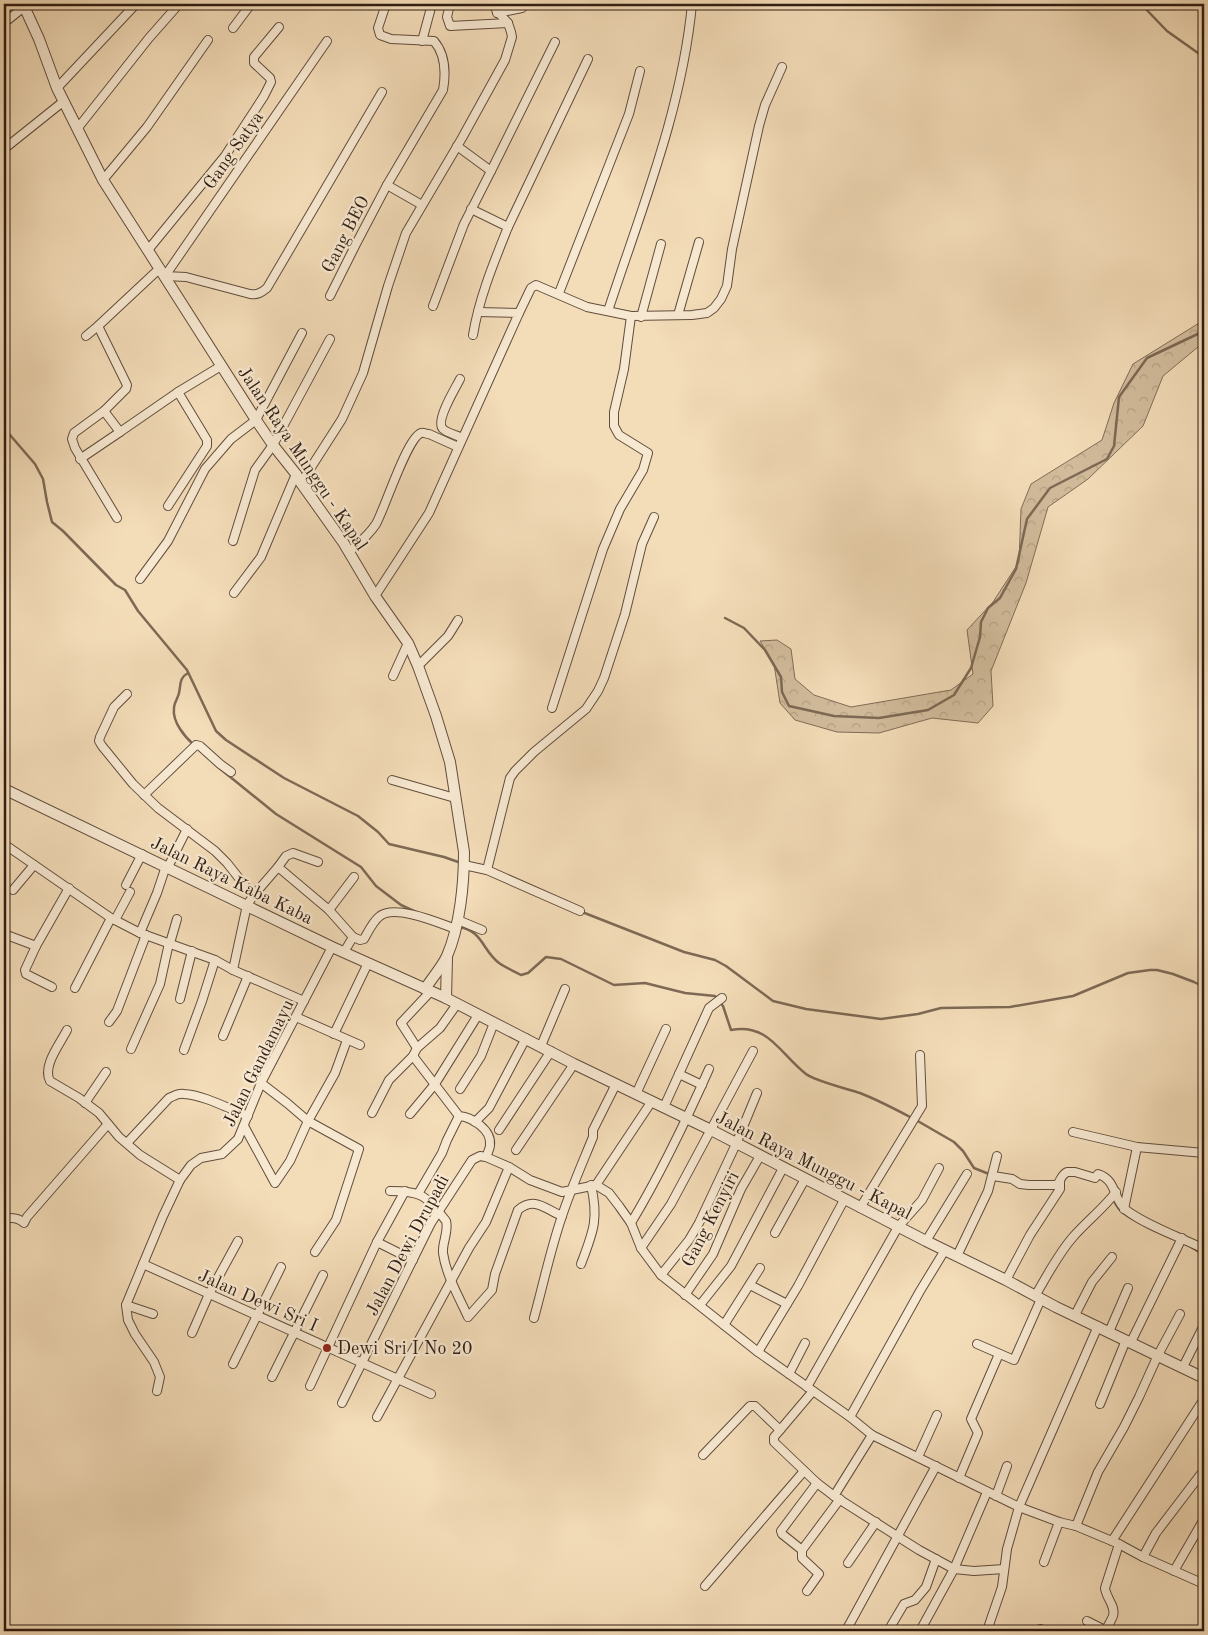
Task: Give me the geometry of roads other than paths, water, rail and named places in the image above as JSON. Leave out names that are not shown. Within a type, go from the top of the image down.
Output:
[{"type":"street","points":[[57,88],[136,4]]},
{"type":"street","points":[[77,129],[149,38],[179,4]]},
{"type":"street","points":[[233,28],[250,4]]},
{"type":"street","points":[[386,4],[378,28],[380,35],[391,39],[422,41],[432,4]]},
{"type":"street","points":[[450,4],[447,17],[450,26],[508,23]]},
{"type":"street","points":[[234,593],[261,557],[299,479],[342,419],[363,372],[388,286],[406,233],[505,60],[512,37],[508,23],[498,13],[494,4]]},
{"type":"street","points":[[498,13],[522,8],[525,4]]},
{"type":"street","points":[[608,311],[668,131],[684,64],[692,4]]},
{"type":"street","points":[[4,23],[24,5]]},
{"type":"street","name":"Jalan Raya Munggu - Kapal","points":[[24,5],[57,88],[103,180],[256,420],[349,552],[376,596],[408,642],[418,666],[450,762],[467,865],[457,924],[447,957],[428,990]]},
{"type":"street","points":[[148,250],[225,156],[264,96],[270,78],[254,63],[254,57],[279,27]]},
{"type":"street","points":[[103,180],[147,128],[208,40]]},
{"type":"street","name":"Gang Satya","points":[[86,336],[162,272],[327,41]]},
{"type":"street","name":"Gang BEO","points":[[330,296],[388,185],[443,90],[446,76],[443,57],[434,41],[422,41]]},
{"type":"street","points":[[433,306],[470,209],[555,42]]},
{"type":"street","points":[[473,335],[491,270],[508,227],[588,60]]},
{"type":"street","points":[[376,596],[429,513],[533,286],[540,285],[587,307],[641,317],[707,312],[722,300],[727,286],[732,249],[763,112],[782,67]]},
{"type":"street","points":[[559,293],[629,114],[640,71]]},
{"type":"street","points":[[162,272],[250,294],[262,293],[276,273],[382,92]]},
{"type":"street","points":[[4,149],[64,101]]},
{"type":"street","points":[[457,146],[491,170]]},
{"type":"street","points":[[388,185],[422,205]]},
{"type":"street","points":[[470,209],[508,227]]},
{"type":"street","points":[[678,315],[699,242]]},
{"type":"street","points":[[641,317],[661,244]]},
{"type":"street","points":[[478,312],[519,313]]},
{"type":"street","points":[[552,708],[603,548],[620,509],[643,470],[648,453],[619,436],[614,426],[614,412],[624,369],[631,316]]},
{"type":"street","points":[[98,326],[127,385],[104,411],[79,429],[73,436],[73,444],[117,518]]},
{"type":"street","points":[[140,579],[168,541],[205,469],[231,438],[256,420],[302,333]]},
{"type":"street","points":[[233,541],[255,470],[273,445],[330,339]]},
{"type":"street","points":[[80,458],[178,392],[221,366]]},
{"type":"street","points":[[460,380],[445,408],[441,421],[444,429],[462,438]]},
{"type":"street","points":[[168,506],[208,446],[207,440],[178,392]]},
{"type":"street","points":[[104,411],[120,432]]},
{"type":"street","points":[[349,552],[368,534],[375,524],[391,491],[402,460],[419,434],[428,434],[458,447]]},
{"type":"street","points":[[486,870],[510,778],[534,752],[586,710],[598,691],[625,614],[642,544],[654,517]]},
{"type":"street","points":[[418,666],[448,636],[458,620]]},
{"type":"street","points":[[393,676],[408,642]]},
{"type":"street","points":[[127,694],[114,707],[100,741],[116,765],[144,795],[158,808],[215,851],[253,896]]},
{"type":"street","points":[[144,795],[194,747],[200,746],[231,772]]},
{"type":"street","points":[[392,780],[455,798]]},
{"type":"street","name":"Jalan Raya Kaba Kaba","points":[[4,788],[344,952],[446,998]]},
{"type":"street","points":[[109,1022],[117,1011],[167,867],[187,829]]},
{"type":"street","points":[[4,844],[113,919],[143,934],[215,960],[233,970],[304,1001]]},
{"type":"street","points":[[233,970],[247,905],[253,896],[286,856],[293,852],[318,862]]},
{"type":"street","points":[[75,988],[128,889],[142,854]]},
{"type":"street","points":[[13,890],[34,865]]},
{"type":"street","points":[[467,865],[486,870],[580,911]]},
{"type":"street","points":[[278,866],[329,910],[353,937],[360,940],[364,939],[380,916],[396,912],[482,930]]},
{"type":"street","points":[[329,910],[354,877]]},
{"type":"street","points":[[52,987],[25,972],[36,946],[69,888]]},
{"type":"street","points":[[132,1049],[160,984],[177,919]]},
{"type":"street","points":[[4,934],[36,946]]},
{"type":"street","points":[[344,952],[353,937]]},
{"type":"street","name":"Jalan Gandamayu","points":[[126,1305],[180,1180],[191,1165],[201,1158],[222,1154],[238,1139],[261,1084],[332,946]]},
{"type":"street","points":[[180,999],[192,951]]},
{"type":"street","name":"Jalan Raya Munggu - Kapal","points":[[447,957],[446,998],[574,1064],[711,1130],[844,1200],[1038,1297],[1203,1375]]},
{"type":"street","points":[[184,1050],[215,960]]},
{"type":"street","points":[[334,1034],[368,963]]},
{"type":"street","points":[[223,1036],[248,976]]},
{"type":"street","points":[[541,1046],[565,989]]},
{"type":"street","points":[[428,990],[401,1023],[415,1052],[435,1084],[459,1116],[477,1120],[484,1129],[490,1144],[486,1157],[530,1180],[562,1192],[572,1188],[594,1185],[609,1193],[630,1223],[641,1248],[661,1275],[758,1352],[850,1417],[872,1435],[1019,1507],[1059,1522],[1076,1526],[1204,1584]]},
{"type":"street","points":[[664,1107],[708,1008],[722,998]]},
{"type":"street","points":[[372,1113],[389,1080],[440,1028],[457,1004]]},
{"type":"street","points":[[410,1114],[435,1084],[478,1015]]},
{"type":"street","points":[[296,1017],[360,1045]]},
{"type":"street","points":[[460,1089],[481,1056],[494,1023]]},
{"type":"street","points":[[636,1094],[666,1028]]},
{"type":"street","points":[[67,1030],[48,1065],[47,1076],[50,1081],[99,1113],[140,1155],[180,1180]]},
{"type":"street","points":[[477,1120],[489,1108],[526,1038]]},
{"type":"street","points":[[244,1126],[275,1183],[290,1161],[308,1121],[335,1073],[347,1040]]},
{"type":"street","points":[[641,1248],[671,1204],[752,1051]]},
{"type":"street","points":[[499,1130],[551,1052]]},
{"type":"street","points":[[860,1208],[922,1106],[920,1055]]},
{"type":"street","points":[[516,1150],[574,1064]]},
{"type":"street","points":[[630,1223],[654,1185],[688,1119],[709,1069]]},
{"type":"street","points":[[85,1103],[106,1072]]},
{"type":"street","points":[[679,1074],[702,1085]]},
{"type":"street","points":[[261,1084],[308,1121],[359,1149],[336,1220],[315,1252]]},
{"type":"street","points":[[534,1318],[548,1267],[548,1258],[562,1216],[593,1137],[593,1130],[616,1084]]},
{"type":"street","points":[[661,1275],[694,1233],[758,1093]]},
{"type":"street","points":[[127,1143],[169,1098],[176,1094],[201,1097],[248,1116]]},
{"type":"street","points":[[581,1264],[594,1227],[594,1185],[652,1101]]},
{"type":"street","points":[[418,1194],[442,1153],[446,1140],[459,1116]]},
{"type":"street","points":[[4,1219],[14,1218],[24,1224],[27,1217],[108,1124]]},
{"type":"street","points":[[1074,1132],[1137,1147],[1204,1153]]},
{"type":"street","points":[[1124,1209],[1137,1147]]},
{"type":"street","name":"Jalan Dewi Drupadi","points":[[342,1402],[438,1212],[472,1160],[480,1156],[486,1157]]},
{"type":"street","name":"Gang Kenyiri","points":[[685,1295],[713,1254],[741,1189],[760,1156]]},
{"type":"street","points":[[957,1256],[993,1176],[997,1156]]},
{"type":"street","points":[[377,1418],[451,1280],[486,1222],[509,1168]]},
{"type":"street","points":[[700,1305],[731,1266],[783,1168]]},
{"type":"street","points":[[939,1168],[922,1200],[898,1227],[810,1389],[774,1437],[774,1442],[817,1483],[837,1498],[954,1569],[974,1571],[1004,1569]]},
{"type":"street","points":[[1006,1280],[1030,1235],[1060,1189],[1061,1176],[1067,1172],[1075,1172],[1095,1178],[1098,1174],[1110,1181],[1124,1209],[1204,1249]]},
{"type":"street","points":[[926,1241],[967,1174]]},
{"type":"street","points":[[993,1176],[1012,1179],[1020,1184],[1029,1185],[1057,1185],[1060,1182]]},
{"type":"street","points":[[776,1233],[805,1179]]},
{"type":"street","points":[[390,1191],[406,1191],[425,1196],[444,1219],[447,1226],[443,1251],[451,1280],[468,1317],[492,1290],[495,1274],[518,1210],[523,1206],[534,1203],[562,1216]]},
{"type":"street","points":[[310,1386],[377,1242],[406,1191]]},
{"type":"street","points":[[977,1344],[1014,1360],[1038,1297],[1056,1261],[1073,1237],[1105,1206],[1116,1192]]},
{"type":"street","points":[[758,1352],[798,1286],[844,1200]]},
{"type":"street","points":[[1100,1404],[1129,1341],[1182,1238]]},
{"type":"street","points":[[192,1333],[209,1294],[238,1241]]},
{"type":"street","points":[[377,1242],[413,1260]]},
{"type":"street","points":[[850,1417],[945,1250]]},
{"type":"street","points":[[1075,1315],[1092,1282],[1112,1257]]},
{"type":"street","name":"Jalan Dewi Sri I","points":[[143,1264],[431,1394]]},
{"type":"street","points":[[233,1364],[280,1267]]},
{"type":"street","points":[[724,1325],[760,1268]]},
{"type":"street","points":[[272,1377],[323,1275]]},
{"type":"street","points":[[750,1285],[787,1304]]},
{"type":"street","points":[[1110,1332],[1128,1288]]},
{"type":"street","points":[[153,1314],[126,1305],[128,1320],[154,1362],[160,1378],[157,1392]]},
{"type":"street","points":[[1076,1526],[1098,1472],[1132,1412],[1158,1355],[1180,1314]]},
{"type":"street","points":[[1183,1367],[1204,1325]]},
{"type":"street","points":[[991,1631],[989,1625],[1002,1587],[1007,1549],[1019,1507],[1098,1326]]},
{"type":"street","points":[[789,1374],[805,1343]]},
{"type":"street","points":[[959,1478],[978,1433],[972,1418],[1000,1354]]},
{"type":"street","points":[[1087,1621],[1106,1631],[1114,1611],[1105,1588],[1115,1543],[1204,1399]]},
{"type":"street","points":[[703,1455],[751,1405],[755,1406],[780,1430]]},
{"type":"street","points":[[918,1457],[937,1414]]},
{"type":"street","points":[[807,1591],[819,1574],[802,1558],[802,1550],[837,1498],[872,1435]]},
{"type":"street","points":[[848,1627],[936,1466]]},
{"type":"street","points":[[996,1496],[1007,1466]]},
{"type":"street","points":[[1143,1557],[1156,1533],[1204,1470]]},
{"type":"street","points":[[704,1586],[804,1471]]},
{"type":"street","points":[[802,1550],[782,1534],[781,1531],[817,1483]]},
{"type":"street","points":[[920,1631],[954,1569],[988,1492]]},
{"type":"street","points":[[1174,1571],[1204,1519]]},
{"type":"street","points":[[848,1562],[876,1522]]},
{"type":"street","points":[[1044,1562],[1059,1522]]},
{"type":"street","points":[[888,1631],[904,1604],[915,1600],[926,1587],[936,1559]]},
{"type":"waterway","points":[[1141,4],[1167,31],[1198,53],[1204,54]]},
{"type":"waterway","points":[[725,618],[744,628],[765,650],[781,677],[782,692],[789,706],[834,716],[879,718],[928,710],[954,695],[971,668],[980,637],[981,622],[988,608],[1000,598],[1016,569],[1027,519],[1050,488],[1107,459],[1114,446],[1119,397],[1147,358],[1204,331]]},
{"type":"waterway","points":[[4,428],[35,464],[43,479],[52,522],[116,585],[125,590],[138,611],[187,670],[216,731],[226,740],[284,778],[358,816],[378,832],[389,844],[461,863]]},
{"type":"waterway","points":[[188,673],[181,681],[174,713],[180,729],[194,745]]},
{"type":"waterway","points":[[218,767],[276,814],[361,867],[376,886],[401,905],[416,912]]},
{"type":"waterway","points":[[582,912],[684,952],[715,960],[773,1001],[806,1009],[881,1019],[918,1014],[941,1008],[1010,1007],[1073,996],[1128,973],[1150,970],[1173,974],[1204,987]]},
{"type":"waterway","points":[[459,927],[473,932],[493,958],[521,975],[528,973],[546,957],[561,959],[614,985],[645,983],[685,993],[715,996],[723,1006],[731,1030],[744,1029],[755,1031],[773,1042],[810,1077],[860,1093],[912,1118]]},
{"type":"waterway","points":[[916,1120],[954,1142],[963,1151],[974,1168],[989,1174]]},
{"type":"waterway","points":[[1114,1200],[1122,1212],[1135,1220]]},
{"type":"waterway","points":[[1191,1247],[1204,1255]]},
{"type":"place","name":"Dewi Sri I No 20","points":[[327,1348]]}]
